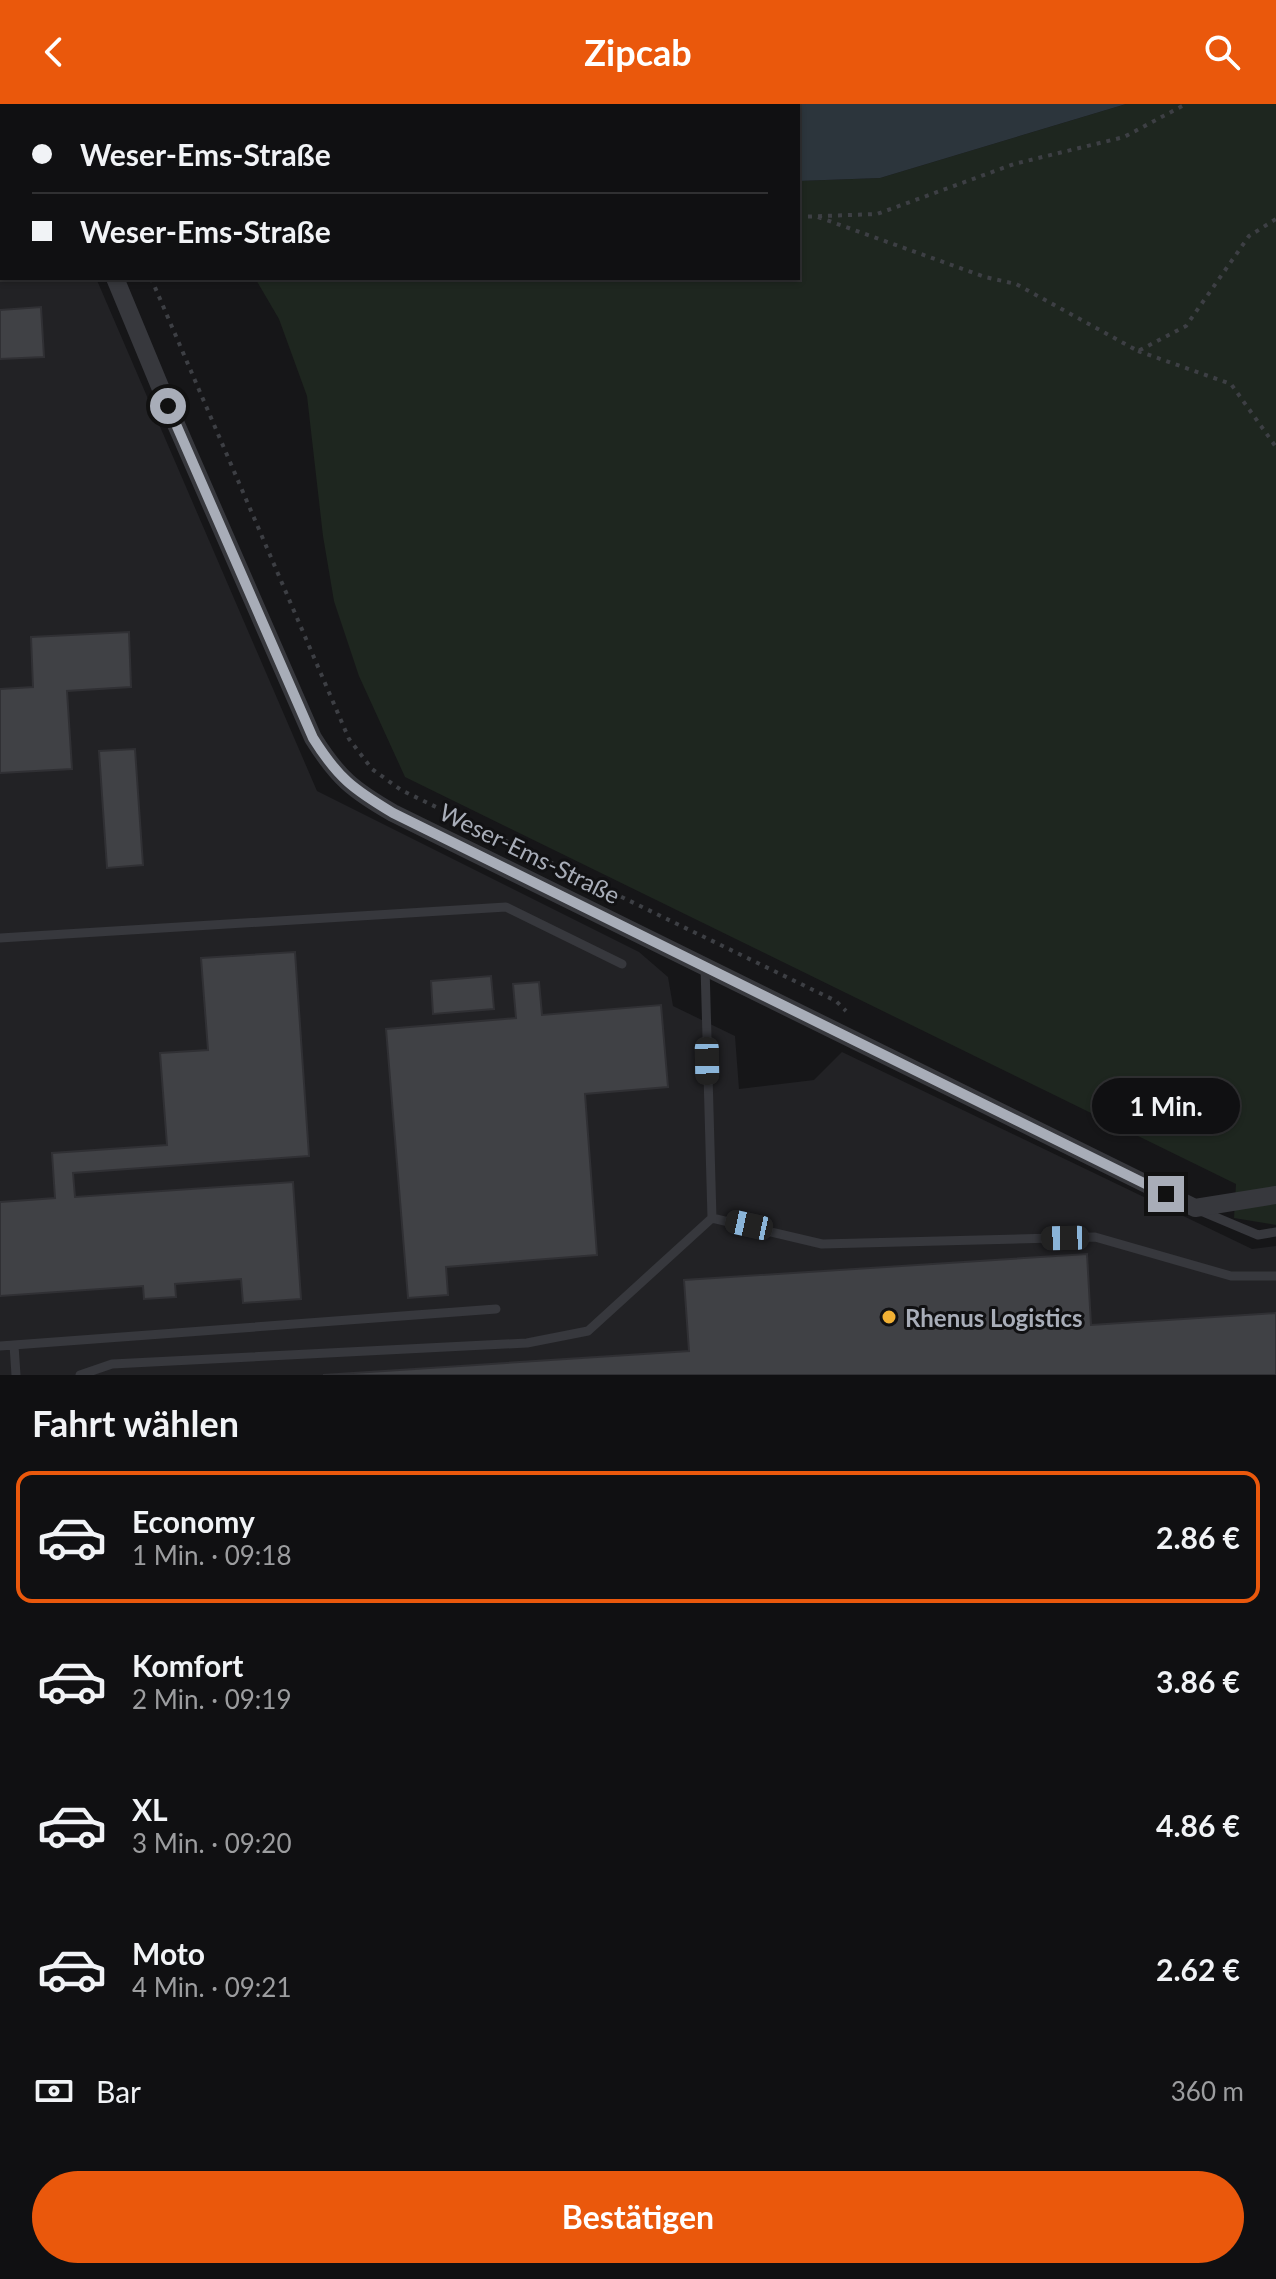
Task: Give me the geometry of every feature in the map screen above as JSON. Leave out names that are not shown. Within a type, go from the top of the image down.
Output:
[{"type":"street","name":"Weser-Ems-Straße","points":[[116,280],[307,724],[332,769],[356,792],[1195,1208]]},
{"type":"street","points":[[1195,1208],[1276,1195]]},
{"type":"lane","points":[[0,938],[506,907],[622,964]]},
{"type":"lane","points":[[80,1375],[112,1364],[527,1343],[588,1331],[712,1218],[705,966]]},
{"type":"lane","points":[[1195,1208],[1258,1235],[1276,1232]]},
{"type":"lane","points":[[712,1218],[822,1244],[1095,1237],[1231,1276],[1276,1276]]},
{"type":"lane","points":[[0,1346],[496,1309]]},
{"type":"lane","points":[[14,1345],[16,1375]]},
{"type":"path","points":[[800,217],[877,214],[1014,164],[1124,137],[1186,104]]},
{"type":"path","points":[[818,217],[985,277],[1016,284],[1138,351],[1231,384],[1276,447]]},
{"type":"path","points":[[1138,351],[1186,326],[1249,236],[1276,219]]},
{"type":"path","points":[[152,280],[349,739],[372,769],[401,790],[836,1001],[853,1018]]},
{"type":"shaded area","points":[[800,104],[1126,104],[880,178],[800,181]]},
{"type":"shaded area","points":[[1126,104],[1276,104],[1276,1225],[1234,1218],[1236,1184],[405,777],[359,676],[334,601],[323,536],[307,396],[279,319],[256,280],[800,280],[800,181],[880,178]]},
{"type":"shaded area","points":[[0,280],[97,280],[317,791],[639,952],[668,977],[673,1006],[735,1036],[739,1089],[814,1080],[842,1052],[1252,1249],[1276,1246],[1276,1375],[0,1375]]},
{"type":"building","points":[[41,307],[44,357],[0,359],[0,310]]},
{"type":"building","points":[[129,632],[131,687],[67,691],[72,769],[0,773],[0,689],[33,687],[31,637]]},
{"type":"building","points":[[135,749],[143,865],[107,868],[99,751]]},
{"type":"building","points":[[295,952],[309,1156],[73,1173],[75,1197],[293,1182],[301,1299],[243,1303],[241,1279],[175,1284],[176,1297],[144,1299],[143,1286],[0,1296],[0,1202],[55,1198],[52,1153],[167,1145],[160,1053],[208,1050],[201,958]]},
{"type":"building","points":[[491,976],[494,1009],[433,1014],[431,981]]},
{"type":"building","points":[[539,982],[542,1015],[661,1005],[668,1087],[585,1094],[597,1255],[446,1267],[448,1295],[408,1298],[386,1029],[516,1018],[513,984]]},
{"type":"building","name":"Rhenus Logistics","points":[[1087,1254],[1091,1325],[1276,1313],[1276,1375],[323,1375],[689,1351],[684,1280]]},
{"type":"place","name":"Rhenus Logistics","points":[[889,1317]]},
{"type":"route","points":[[168,406],[313,738],[332,769],[356,792],[1166,1194]]}]
